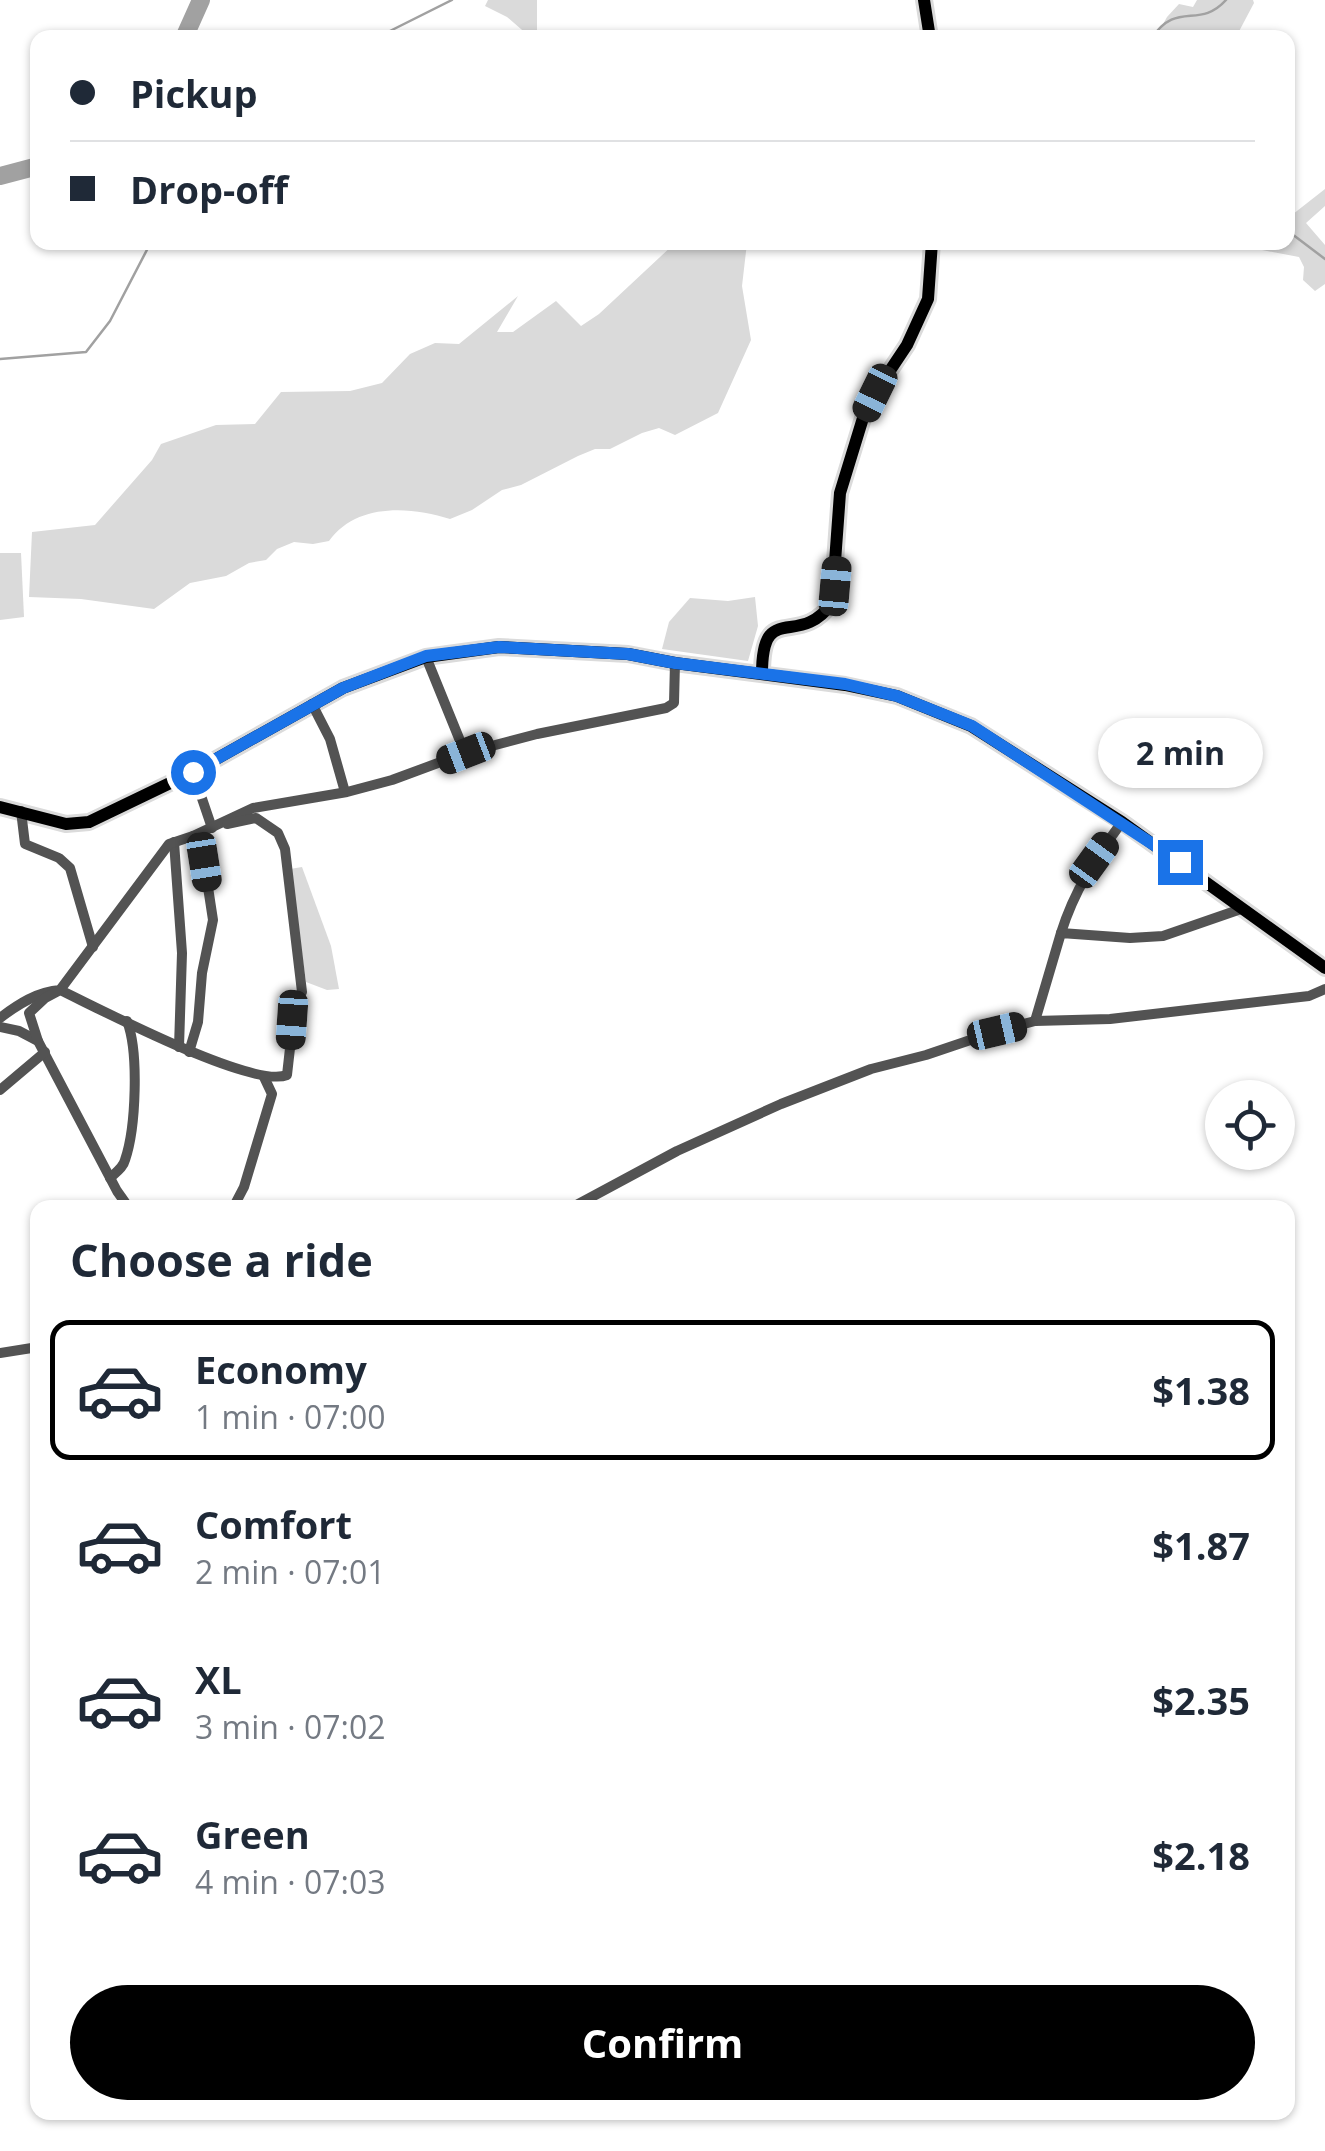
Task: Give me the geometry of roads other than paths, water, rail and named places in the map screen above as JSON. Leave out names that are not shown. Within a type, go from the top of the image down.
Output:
[{"type":"main road","points":[[924,0],[929,30]]},
{"type":"main road","points":[[762,674],[762,650],[771,632],[810,624],[823,616],[832,602],[840,493],[863,418],[907,345],[928,299],[931,250]]},
{"type":"main road","points":[[0,807],[66,824],[88,822],[116,812],[193,772],[312,704],[376,673],[426,656],[499,647],[628,654],[845,684],[897,696],[972,726],[1122,822],[1325,968]]},
{"type":"street","points":[[426,656],[466,753]]},
{"type":"street","points":[[124,1200],[38,1041],[29,1013],[44,998],[60,990],[158,855],[174,842],[253,808],[344,792],[537,734],[666,708],[674,702],[675,663]]},
{"type":"street","points":[[312,704],[330,739],[344,792]]},
{"type":"street","points":[[193,772],[214,826]]},
{"type":"street","points":[[20,811],[25,844],[59,858],[70,868],[94,947]]},
{"type":"street","points":[[0,1018],[50,990],[60,990],[184,1050],[264,1077],[287,1075],[292,1020],[302,992],[285,849],[278,834],[256,818],[214,826]]},
{"type":"street","points":[[1034,1021],[1071,902],[1094,860],[1122,822]]},
{"type":"street","points":[[184,1050],[198,1022],[202,973],[214,920],[204,862],[193,836]]},
{"type":"street","points":[[174,842],[184,1050]]},
{"type":"street","points":[[1061,934],[1163,936],[1241,909]]},
{"type":"street","points":[[586,1200],[660,1160],[781,1104],[871,1069],[1034,1021],[1159,1014],[1309,996],[1325,988]]},
{"type":"street","points":[[110,1178],[124,1165],[132,1120],[132,1046],[127,1021]]},
{"type":"street","points":[[0,1028],[19,1031],[38,1041]]},
{"type":"street","points":[[0,1090],[45,1052]]},
{"type":"street","points":[[237,1200],[272,1094],[264,1077]]},
{"type":"street","points":[[0,1354],[30,1348]]},
{"type":"waterway","points":[[188,30],[201,0]]},
{"type":"waterway","points":[[392,30],[452,0]]},
{"type":"waterway","points":[[1159,30],[1170,20],[1207,13],[1226,0]]},
{"type":"waterway","points":[[0,176],[30,168]]},
{"type":"waterway","points":[[1295,236],[1325,259]]},
{"type":"waterway","points":[[0,359],[86,352],[110,321],[147,250]]}]
